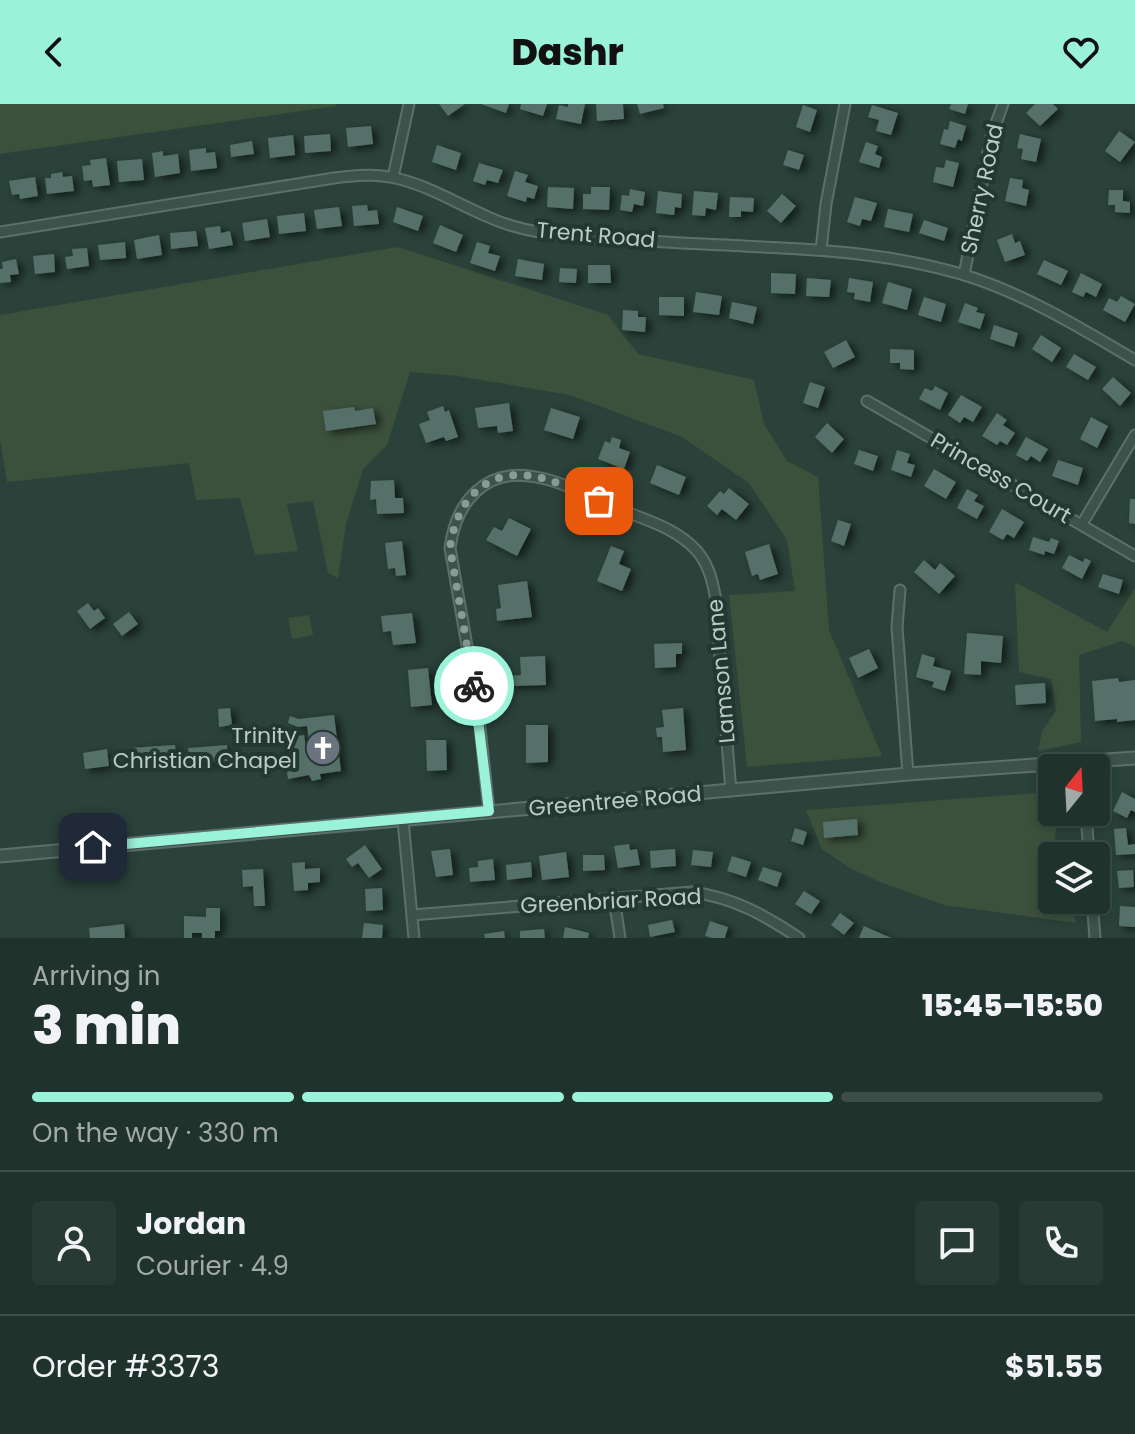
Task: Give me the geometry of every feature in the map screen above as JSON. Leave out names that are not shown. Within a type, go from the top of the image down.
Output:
[{"type":"street","points":[[393,177],[409,104]]},
{"type":"street","points":[[821,250],[828,186],[845,104]]},
{"type":"street","name":"Sherry Road","points":[[964,275],[991,137],[1003,104]]},
{"type":"street","name":"Trent Road","points":[[0,232],[334,178],[368,175],[393,177],[502,223],[545,233],[821,250],[886,257],[964,275],[1037,304],[1135,360]]},
{"type":"street","name":"Princess Court","points":[[867,401],[1135,556]]},
{"type":"street","points":[[1082,524],[1135,435]]},
{"type":"street","name":"Lamson Lane","points":[[489,811],[478,709],[450,548],[452,530],[467,500],[479,489],[506,476],[550,480],[672,532],[695,549],[712,577],[715,595],[731,791]]},
{"type":"street","points":[[900,590],[897,627],[908,774]]},
{"type":"street","name":"Greentree Road","points":[[1110,761],[1135,758]]},
{"type":"street","name":"Greentree Road","points":[[0,856],[908,774],[1038,767]]},
{"type":"street","points":[[403,820],[414,938]]},
{"type":"street","name":"Greenbriar Road","points":[[412,915],[678,892],[706,894],[754,910],[799,938]]},
{"type":"street","points":[[614,898],[620,938]]},
{"type":"street","points":[[1093,914],[1095,938]]},
{"type":"green space","points":[[0,104],[336,104],[336,106],[0,154]]},
{"type":"green space","points":[[398,247],[608,315],[638,354],[754,380],[764,424],[787,461],[818,477],[829,630],[882,756],[747,767],[729,595],[795,591],[787,540],[749,483],[682,437],[570,395],[458,376],[410,372],[387,445],[363,469],[346,524],[338,578],[328,573],[313,501],[287,504],[298,551],[255,555],[240,498],[196,500],[189,463],[7,482],[0,440],[0,315]]},
{"type":"green space","points":[[1015,582],[1107,632],[1135,588],[1135,647],[1122,641],[1079,655],[1081,742],[1038,751],[1042,731],[1056,711],[1051,679],[1019,672]]},
{"type":"green space","points":[[309,615],[313,635],[292,639],[288,618]]},
{"type":"green space","points":[[1038,793],[1038,826],[1056,826],[1056,842],[1038,842],[1038,914],[1074,914],[1076,923],[944,905],[880,882],[850,868],[822,849],[806,810]]},
{"type":"building","points":[[439,104],[465,104],[448,116]]},
{"type":"building","points":[[481,104],[509,104],[506,113]]},
{"type":"building","points":[[521,104],[547,104],[543,116],[520,109]]},
{"type":"building","points":[[568,104],[585,104],[581,124],[556,119],[559,105],[568,107]]},
{"type":"building","points":[[596,104],[623,104],[624,119],[597,121]]},
{"type":"building","points":[[637,104],[663,104],[664,108],[640,114]]},
{"type":"building","points":[[951,104],[968,104],[965,114],[949,109]]},
{"type":"building","points":[[1035,104],[1053,104],[1058,109],[1040,126],[1026,113]]},
{"type":"building","points":[[803,105],[817,110],[810,132],[796,127]]},
{"type":"building","points":[[872,105],[898,113],[891,135],[876,131],[879,120],[868,117]]},
{"type":"building","points":[[950,121],[966,126],[962,141],[958,139],[955,148],[940,144]]},
{"type":"building","points":[[371,126],[373,144],[348,147],[346,128]]},
{"type":"building","points":[[1119,131],[1135,142],[1120,162],[1105,151]]},
{"type":"building","points":[[330,134],[331,151],[305,153],[304,136]]},
{"type":"building","points":[[1020,134],[1041,139],[1036,162],[1021,159],[1023,149],[1017,148]]},
{"type":"building","points":[[293,135],[295,155],[270,158],[268,138]]},
{"type":"building","points":[[252,141],[254,154],[231,157],[230,145]]},
{"type":"building","points":[[866,142],[878,146],[875,154],[882,157],[879,168],[859,162]]},
{"type":"building","points":[[437,145],[461,153],[456,170],[432,162]]},
{"type":"building","points":[[206,148],[206,153],[215,152],[217,168],[191,171],[189,150]]},
{"type":"building","points":[[788,150],[804,155],[799,170],[783,165]]},
{"type":"building","points":[[163,151],[163,156],[178,154],[180,173],[155,177],[152,153]]},
{"type":"building","points":[[106,158],[110,185],[93,187],[92,180],[84,181],[82,166],[91,165],[90,160]]},
{"type":"building","points":[[142,159],[144,180],[119,182],[117,161]]},
{"type":"building","points":[[946,160],[959,163],[953,187],[933,182],[936,167],[944,168]]},
{"type":"building","points":[[479,163],[503,170],[498,183],[487,180],[485,185],[473,181]]},
{"type":"building","points":[[515,171],[528,175],[525,182],[538,186],[534,199],[527,197],[526,202],[507,196]]},
{"type":"building","points":[[62,172],[63,177],[72,176],[74,191],[47,194],[45,178]]},
{"type":"building","points":[[35,177],[38,196],[20,199],[19,194],[12,195],[9,181]]},
{"type":"building","points":[[1010,178],[1023,180],[1022,188],[1029,190],[1026,206],[1005,201]]},
{"type":"building","points":[[548,187],[574,188],[573,209],[547,207]]},
{"type":"building","points":[[591,187],[610,187],[609,210],[583,209],[583,194],[591,194]]},
{"type":"building","points":[[630,189],[645,192],[643,206],[634,204],[632,212],[620,210],[622,195],[629,196]]},
{"type":"building","points":[[1109,190],[1123,190],[1123,201],[1130,202],[1130,213],[1115,212],[1115,205],[1108,205]]},
{"type":"building","points":[[658,191],[682,194],[681,208],[675,207],[674,215],[656,213]]},
{"type":"building","points":[[694,191],[718,193],[716,210],[706,208],[705,216],[692,215]]},
{"type":"building","points":[[782,194],[796,206],[781,223],[767,211]]},
{"type":"building","points":[[730,197],[754,198],[753,212],[741,211],[741,217],[729,217]]},
{"type":"building","points":[[855,197],[877,203],[871,221],[862,219],[860,226],[847,222]]},
{"type":"building","points":[[367,205],[368,211],[377,210],[379,224],[354,226],[352,206]]},
{"type":"building","points":[[339,207],[342,226],[317,229],[314,210]]},
{"type":"building","points":[[397,207],[423,216],[418,231],[393,222]]},
{"type":"building","points":[[888,209],[913,214],[909,232],[884,227]]},
{"type":"building","points":[[304,213],[306,231],[279,234],[277,216]]},
{"type":"building","points":[[267,219],[270,237],[245,241],[242,223]]},
{"type":"building","points":[[924,220],[948,228],[944,241],[919,233]]},
{"type":"building","points":[[440,225],[463,235],[456,252],[433,243]]},
{"type":"building","points":[[220,226],[221,233],[230,231],[233,245],[209,249],[205,228]]},
{"type":"building","points":[[196,231],[198,246],[171,249],[170,233]]},
{"type":"building","points":[[1012,234],[1015,243],[1020,241],[1025,255],[1005,262],[997,240]]},
{"type":"building","points":[[159,235],[162,255],[137,259],[134,240]]},
{"type":"building","points":[[125,242],[126,258],[100,260],[98,245]]},
{"type":"building","points":[[477,242],[490,246],[488,253],[500,256],[495,271],[470,263]]},
{"type":"building","points":[[87,248],[89,266],[67,269],[65,257],[73,256],[72,249]]},
{"type":"building","points":[[54,254],[55,272],[35,274],[33,256]]},
{"type":"building","points":[[16,259],[19,274],[10,275],[11,282],[0,283],[2,262]]},
{"type":"building","points":[[518,259],[544,264],[542,280],[515,276]]},
{"type":"building","points":[[1044,260],[1068,271],[1061,285],[1037,274]]},
{"type":"building","points":[[588,265],[610,265],[611,283],[588,283]]},
{"type":"building","points":[[560,268],[577,269],[576,283],[559,282]]},
{"type":"building","points":[[771,273],[796,274],[795,294],[771,293]]},
{"type":"building","points":[[1081,273],[1102,284],[1096,297],[1086,292],[1083,297],[1072,292]]},
{"type":"building","points":[[807,278],[831,280],[829,297],[806,296]]},
{"type":"building","points":[[849,278],[873,282],[870,302],[854,299],[855,293],[847,292]]},
{"type":"building","points":[[888,282],[912,289],[907,310],[882,303]]},
{"type":"building","points":[[696,292],[722,296],[719,315],[693,312]]},
{"type":"building","points":[[1121,296],[1135,304],[1125,322],[1103,310],[1109,298],[1117,302]]},
{"type":"building","points":[[659,297],[684,297],[684,316],[659,315]]},
{"type":"building","points":[[924,297],[946,304],[941,322],[918,315]]},
{"type":"building","points":[[732,302],[757,307],[753,324],[729,318]]},
{"type":"building","points":[[965,303],[978,308],[976,312],[985,314],[980,329],[958,322]]},
{"type":"building","points":[[623,310],[638,311],[638,317],[646,317],[645,332],[622,330]]},
{"type":"building","points":[[994,325],[1018,333],[1014,347],[990,339]]},
{"type":"building","points":[[1041,335],[1061,348],[1052,362],[1032,349]]},
{"type":"building","points":[[846,340],[855,357],[833,368],[824,352]]},
{"type":"building","points":[[890,349],[914,350],[914,370],[900,369],[900,363],[890,363]]},
{"type":"building","points":[[1074,354],[1096,367],[1088,380],[1066,367]]},
{"type":"building","points":[[1113,377],[1131,393],[1120,406],[1102,389]]},
{"type":"building","points":[[810,382],[825,387],[818,408],[803,403]]},
{"type":"building","points":[[935,386],[948,393],[940,410],[919,399],[925,388],[932,391]]},
{"type":"building","points":[[961,395],[982,407],[973,422],[964,417],[960,423],[948,415]]},
{"type":"building","points":[[509,403],[513,431],[498,433],[497,426],[478,428],[475,408]]},
{"type":"building","points":[[443,406],[445,412],[449,410],[458,437],[446,441],[444,437],[426,443],[419,424],[430,420],[427,412]]},
{"type":"building","points":[[354,407],[355,411],[373,408],[376,424],[326,431],[323,411]]},
{"type":"building","points":[[551,408],[580,417],[573,439],[544,430]]},
{"type":"building","points":[[997,413],[1007,420],[1003,425],[1015,433],[1007,445],[1000,441],[997,445],[982,436]]},
{"type":"building","points":[[1091,417],[1108,426],[1097,448],[1080,439]]},
{"type":"building","points":[[827,423],[844,439],[832,453],[815,437]]},
{"type":"building","points":[[612,437],[621,440],[619,448],[630,452],[624,469],[598,459],[605,441],[610,443]]},
{"type":"building","points":[[1026,437],[1048,449],[1040,462],[1031,456],[1027,461],[1016,455]]},
{"type":"building","points":[[859,450],[878,456],[873,471],[854,464]]},
{"type":"building","points":[[897,450],[910,454],[907,463],[915,465],[911,477],[891,470]]},
{"type":"building","points":[[1058,460],[1083,468],[1078,485],[1052,476]]},
{"type":"building","points":[[657,465],[686,477],[679,495],[650,483]]},
{"type":"building","points":[[934,469],[956,482],[946,499],[924,486]]},
{"type":"building","points":[[394,480],[395,498],[403,498],[404,513],[377,514],[376,499],[370,500],[371,481]]},
{"type":"building","points":[[729,488],[749,504],[736,520],[722,509],[717,515],[707,506],[720,491],[724,494]]},
{"type":"building","points":[[967,489],[978,495],[974,501],[984,506],[977,519],[957,508]]},
{"type":"building","points":[[1130,499],[1135,499],[1135,524],[1129,523]]},
{"type":"building","points":[[1002,509],[1024,522],[1014,538],[1007,534],[1003,540],[989,532]]},
{"type":"building","points":[[509,518],[531,529],[517,556],[486,540],[494,527],[502,531]]},
{"type":"building","points":[[838,520],[851,524],[844,546],[831,541]]},
{"type":"building","points":[[1033,537],[1049,542],[1051,538],[1059,541],[1054,554],[1045,551],[1044,555],[1029,550]]},
{"type":"building","points":[[402,541],[406,575],[396,576],[395,568],[388,569],[385,543]]},
{"type":"building","points":[[769,544],[778,574],[760,580],[758,574],[752,576],[745,552]]},
{"type":"building","points":[[611,546],[624,551],[619,564],[631,569],[622,591],[597,581]]},
{"type":"building","points":[[1069,555],[1083,562],[1085,558],[1091,561],[1082,579],[1062,568]]},
{"type":"building","points":[[924,560],[935,570],[940,563],[955,576],[939,594],[914,572]]},
{"type":"building","points":[[1103,574],[1123,580],[1119,594],[1098,587]]},
{"type":"building","points":[[527,581],[532,617],[497,621],[496,609],[501,608],[498,585]]},
{"type":"building","points":[[88,603],[94,611],[98,608],[105,618],[90,629],[77,611]]},
{"type":"building","points":[[129,612],[138,624],[122,636],[113,624]]},
{"type":"building","points":[[412,613],[416,643],[393,645],[391,631],[383,632],[381,616]]},
{"type":"building","points":[[967,633],[1003,636],[1001,663],[981,661],[981,675],[964,674]]},
{"type":"building","points":[[682,643],[682,654],[676,654],[676,667],[655,668],[654,644]]},
{"type":"building","points":[[869,649],[878,668],[858,678],[849,658]]},
{"type":"building","points":[[922,654],[935,658],[933,666],[951,671],[945,691],[932,687],[934,682],[916,677]]},
{"type":"building","points":[[545,656],[546,685],[510,686],[509,676],[521,675],[520,657]]},
{"type":"building","points":[[428,668],[432,705],[411,707],[408,670]]},
{"type":"building","points":[[1118,678],[1119,682],[1135,680],[1135,720],[1095,721],[1092,681]]},
{"type":"building","points":[[1045,683],[1046,703],[1016,705],[1015,685]]},
{"type":"building","points":[[230,708],[232,725],[219,727],[218,709]]},
{"type":"building","points":[[683,708],[686,750],[663,752],[662,737],[657,737],[656,728],[664,727],[662,710]]},
{"type":"building","name":"Trinity Christian Chapel","points":[[334,715],[341,771],[320,774],[321,779],[312,781],[309,775],[288,779],[282,738],[304,735],[306,748],[310,748],[307,726],[288,723],[290,716],[299,719]]},
{"type":"building","points":[[526,725],[548,725],[548,762],[526,763]]},
{"type":"building","points":[[426,740],[446,740],[447,770],[427,771]]},
{"type":"building","points":[[175,745],[177,761],[131,764],[129,748]]},
{"type":"building","points":[[227,745],[228,761],[190,764],[188,748]]},
{"type":"building","points":[[107,749],[109,766],[85,769],[83,753]]},
{"type":"building","points":[[1122,792],[1135,799],[1135,812],[1131,810],[1127,818],[1113,811]]},
{"type":"building","points":[[857,819],[858,835],[824,838],[823,822]]},
{"type":"building","points":[[795,828],[807,832],[803,845],[791,841]]},
{"type":"building","points":[[1126,828],[1128,845],[1135,844],[1135,854],[1116,855],[1114,829]]},
{"type":"building","points":[[629,844],[630,850],[637,849],[640,865],[618,868],[614,846]]},
{"type":"building","points":[[365,845],[382,869],[369,878],[358,863],[352,867],[346,859]]},
{"type":"building","points":[[450,849],[453,875],[436,877],[431,851]]},
{"type":"building","points":[[675,849],[676,866],[651,868],[650,851]]},
{"type":"building","points":[[693,850],[713,852],[711,867],[691,865]]},
{"type":"building","points":[[566,852],[569,877],[542,880],[539,856]]},
{"type":"building","points":[[583,855],[604,855],[605,870],[583,871]]},
{"type":"building","points":[[732,856],[751,862],[746,877],[727,871]]},
{"type":"building","points":[[493,859],[495,880],[470,882],[469,868],[478,867],[478,861]]},
{"type":"building","points":[[305,862],[305,869],[320,868],[320,882],[308,883],[308,890],[294,891],[292,863]]},
{"type":"building","points":[[531,862],[532,877],[507,880],[506,865]]},
{"type":"building","points":[[763,867],[782,873],[777,887],[758,880]]},
{"type":"building","points":[[263,869],[265,906],[254,906],[253,886],[243,887],[242,870]]},
{"type":"building","points":[[1133,870],[1134,887],[1119,888],[1117,871]]},
{"type":"building","points":[[382,888],[383,910],[366,911],[365,889]]},
{"type":"building","points":[[804,891],[820,901],[811,914],[795,904]]},
{"type":"building","points":[[1120,906],[1135,907],[1135,927],[1119,926]]},
{"type":"building","points":[[206,908],[220,908],[220,931],[215,931],[215,938],[202,938],[202,933],[192,933],[192,938],[184,938],[184,916],[206,917]]},
{"type":"building","points":[[840,913],[854,923],[844,935],[831,925]]},
{"type":"building","points":[[672,920],[675,932],[650,937],[648,925]]},
{"type":"building","points":[[710,921],[728,927],[725,938],[705,936]]},
{"type":"building","points":[[364,923],[383,925],[382,938],[362,938]]},
{"type":"building","points":[[124,924],[125,938],[90,938],[89,928]]},
{"type":"building","points":[[864,926],[891,938],[859,938]]},
{"type":"building","points":[[565,927],[589,933],[588,938],[563,938]]},
{"type":"building","points":[[544,929],[545,938],[520,938],[520,931]]},
{"type":"building","points":[[504,931],[505,938],[485,938],[484,934]]},
{"type":"way so far","points":[[474,686],[450,548],[452,530],[467,500],[491,482],[506,476],[521,475],[550,480],[599,501]]},
{"type":"place","name":"Trinity Christian Chapel","points":[[323,748]]},
{"type":"route","points":[[93,847],[489,811],[474,686]]}]
